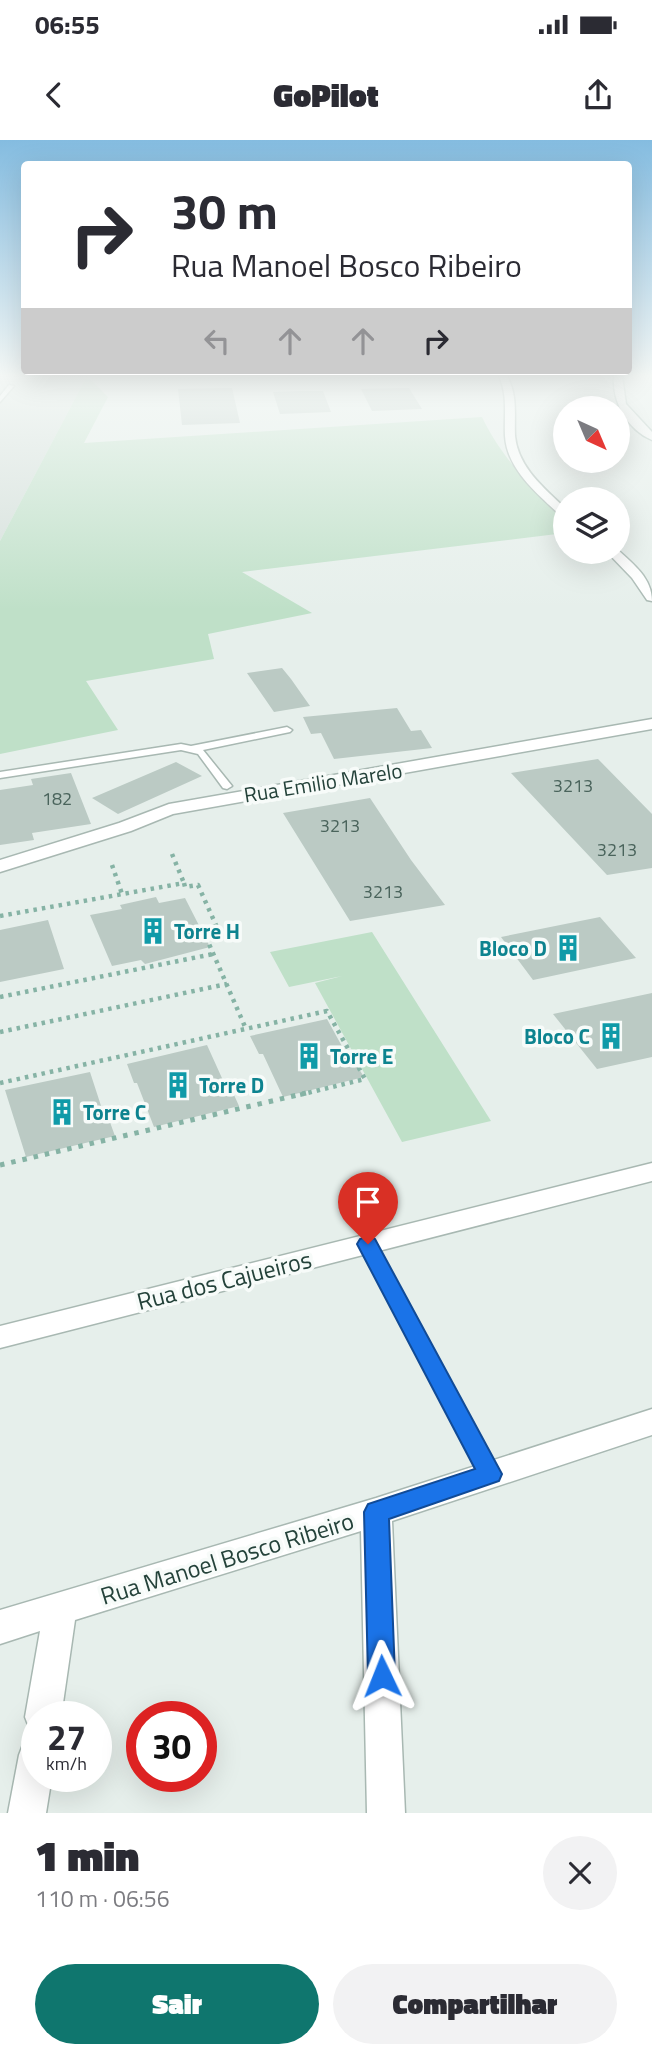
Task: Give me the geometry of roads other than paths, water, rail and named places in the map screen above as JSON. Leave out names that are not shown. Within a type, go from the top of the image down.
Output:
[{"type":"street","points":[[513,454],[553,502]]},
{"type":"street","points":[[626,564],[638,575],[652,597]]},
{"type":"street","name":"Rua Emilio Marelo","points":[[0,866],[230,792],[302,780],[393,771],[652,724]]},
{"type":"street","name":"Rua dos Cajueiros","points":[[0,1336],[652,1172]]},
{"type":"street","name":"Rua Manoel Bosco Ribeiro","points":[[0,1628],[376,1512],[652,1422]]},
{"type":"street","points":[[376,1512],[386,1813]]},
{"type":"street","points":[[46,1701],[61,1610]]},
{"type":"street","points":[[27,1813],[31,1792]]},
{"type":"lane","points":[[0,775],[157,750],[192,749],[287,730]]},
{"type":"lane","points":[[192,749],[201,752],[230,792]]},
{"type":"lane","points":[[368,1244],[490,1474]]},
{"type":"place","name":"Torre H","points":[[153,931]]},
{"type":"place","name":"Bloco D","points":[[568,948]]},
{"type":"place","name":"Bloco C","points":[[611,1036]]},
{"type":"place","name":"Torre E","points":[[309,1056]]},
{"type":"place","name":"Torre D","points":[[178,1085]]},
{"type":"place","name":"Torre C","points":[[62,1112]]}]
